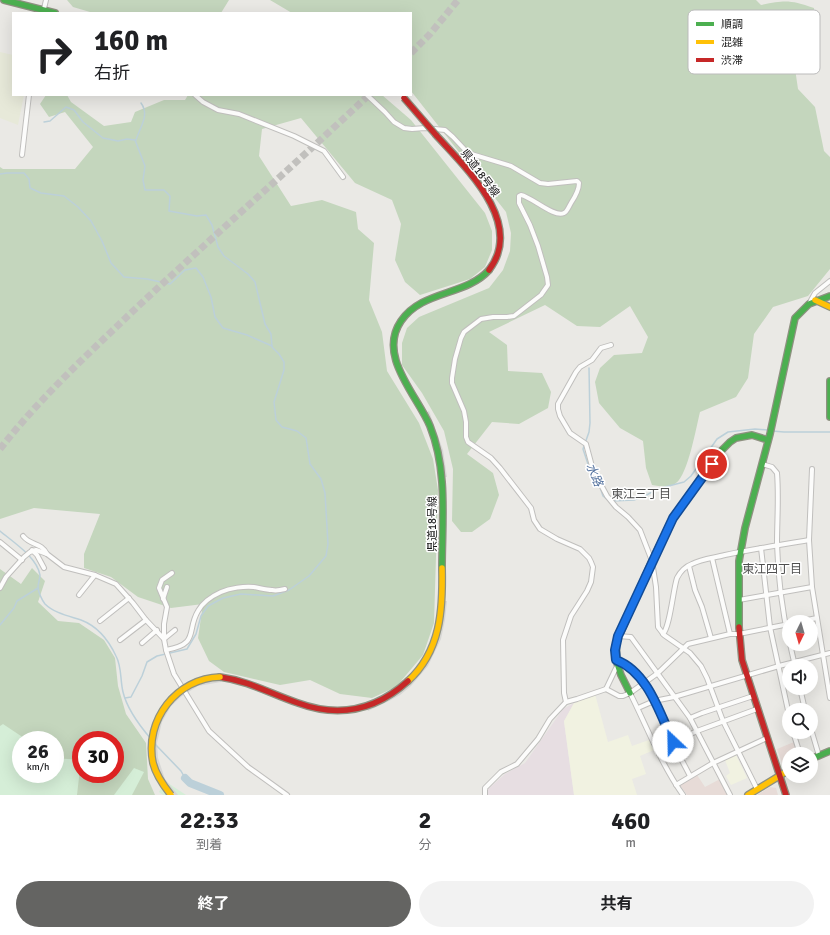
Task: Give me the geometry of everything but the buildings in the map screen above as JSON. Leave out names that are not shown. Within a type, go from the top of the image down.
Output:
[{"type":"main road","points":[[4,0],[44,11]]},
{"type":"main road","name":"県道18号線","points":[[171,795],[161,782],[153,762],[152,738],[157,721],[166,704],[181,690],[195,681],[220,677],[246,681],[290,700],[316,709],[339,711],[366,706],[400,689],[421,667],[435,641],[441,617],[442,601],[441,462],[436,443],[424,414],[396,363],[394,350],[396,333],[404,317],[419,304],[465,287],[480,279],[495,262],[500,236],[496,218],[489,200],[475,180],[402,96]]},
{"type":"main road","points":[[786,795],[742,660],[739,634],[738,571],[740,551],[772,425],[793,324],[798,314],[809,304],[815,300],[830,296]]},
{"type":"main road","points":[[815,300],[823,302],[830,307]]},
{"type":"main road","points":[[830,381],[830,417]]},
{"type":"main road","points":[[630,693],[616,663],[615,650],[618,636],[652,561],[678,509],[725,447],[736,438],[752,435],[769,437]]},
{"type":"main road","points":[[819,756],[830,751]]},
{"type":"main road","points":[[748,795],[780,774]]},
{"type":"street","points":[[44,11],[46,0]]},
{"type":"street","points":[[22,154],[29,96]]},
{"type":"street","points":[[196,96],[203,102],[218,110],[239,114],[294,136],[324,151],[343,177]]},
{"type":"street","points":[[368,96],[394,122],[404,128],[445,130],[468,153],[511,166],[540,184],[577,181],[579,183],[578,190],[573,200],[563,214],[546,209],[528,197],[521,195],[519,196],[519,203],[534,234],[546,273],[548,281],[546,288],[536,300],[514,316],[487,318],[476,322],[468,328],[461,338],[452,378],[455,393],[464,410],[466,437],[468,442],[491,458],[500,468],[531,508],[534,520],[540,529],[557,539],[580,549],[589,558],[593,567],[591,582],[571,616],[563,640],[564,693],[566,702]]},
{"type":"street","points":[[809,304],[814,294],[830,281]]},
{"type":"street","points":[[611,345],[601,348],[592,360],[580,367],[558,404],[558,409],[570,432],[586,444],[594,470],[607,496],[616,507],[640,530],[652,561],[656,587],[658,627],[663,634],[690,653],[701,666],[717,708],[757,789]]},
{"type":"street","points":[[762,464],[772,467],[777,473],[777,545],[781,592],[785,615]]},
{"type":"street","points":[[812,469],[809,540],[812,586],[817,615]]},
{"type":"street","points":[[23,536],[26,540],[44,548],[48,554],[64,567],[95,574],[116,584],[164,639]]},
{"type":"street","points":[[663,634],[666,632],[678,577],[680,573],[691,564],[740,551],[809,540]]},
{"type":"street","points":[[0,542],[23,558]]},
{"type":"street","points":[[762,548],[770,627],[786,703]]},
{"type":"street","points":[[0,588],[6,577],[31,551],[36,550],[48,554]]},
{"type":"street","points":[[31,551],[37,555],[44,568]]},
{"type":"street","points":[[712,558],[730,634]]},
{"type":"street","points":[[689,566],[695,590],[702,607],[711,638]]},
{"type":"street","points":[[172,572],[162,580],[159,588],[166,606],[164,639],[174,674],[209,731],[248,767],[287,795]]},
{"type":"street","points":[[79,595],[95,574]]},
{"type":"street","points":[[739,600],[812,586]]},
{"type":"street","points":[[163,600],[167,587]]},
{"type":"street","points":[[166,650],[177,648],[186,642],[191,636],[197,612],[210,597],[223,591],[239,587],[253,587],[272,590],[285,589]]},
{"type":"street","points":[[100,621],[129,598]]},
{"type":"street","points":[[120,640],[146,620]]},
{"type":"street","points":[[818,624],[830,698]]},
{"type":"street","points":[[485,795],[485,788],[501,772],[517,764],[538,739],[550,719],[566,702],[606,689],[619,696],[630,693],[658,673],[688,644],[730,634],[739,634],[782,625]]},
{"type":"street","points":[[142,643],[157,630]]},
{"type":"street","points":[[164,639],[175,630]]},
{"type":"street","points":[[618,636],[631,638],[690,718],[730,795]]},
{"type":"street","points":[[810,659],[830,653]]},
{"type":"street","points":[[606,689],[616,663],[623,663],[637,674],[654,700],[690,776]]},
{"type":"street","points":[[638,708],[654,700],[674,697],[782,666]]},
{"type":"street","points":[[630,693],[676,785],[684,795]]},
{"type":"street","points":[[690,718],[753,696]]},
{"type":"street","points":[[658,750],[697,731],[757,709]]},
{"type":"street","points":[[676,785],[737,750],[767,738]]},
{"type":"street","points":[[814,739],[819,756]]},
{"type":"shaded area","points":[[0,52],[12,55],[12,96],[24,96],[18,125],[0,118]]},
{"type":"shaded area","points":[[595,694],[608,742],[628,735],[632,746],[649,740],[654,750],[640,756],[646,774],[632,779],[637,795],[574,795],[564,721],[574,703]]},
{"type":"shaded area","points":[[574,703],[564,722],[574,795],[487,795],[487,790],[505,774],[525,763],[563,709]]},
{"type":"shaded area","points":[[794,742],[796,747],[782,747],[782,763],[777,749]]},
{"type":"shaded area","points":[[736,755],[747,778],[731,785],[726,776],[730,773],[725,760]]},
{"type":"shaded area","points":[[697,775],[705,787],[720,779],[728,795],[687,795],[680,785]]},
{"type":"shaded area","points":[[770,787],[776,788],[778,795],[757,795]]},
{"type":"green space","points":[[67,0],[229,0],[222,12],[90,12],[73,7]]},
{"type":"green space","points":[[270,0],[756,0],[761,5],[776,2],[788,2],[799,3],[814,8],[814,10],[688,10],[688,74],[796,74],[798,89],[815,107],[824,151],[830,157],[830,269],[808,296],[773,307],[754,334],[748,378],[736,397],[700,412],[688,461],[676,483],[667,487],[652,485],[646,468],[643,441],[620,428],[599,403],[595,382],[600,368],[614,355],[642,353],[648,337],[630,306],[600,327],[577,326],[545,305],[489,332],[507,345],[508,371],[542,373],[551,392],[548,408],[519,424],[492,422],[467,454],[493,473],[499,495],[490,519],[472,532],[461,532],[452,521],[453,469],[444,431],[422,393],[402,365],[402,343],[407,328],[419,317],[489,288],[503,270],[510,251],[511,233],[506,212],[412,92],[412,12],[290,12]]},
{"type":"green space","points":[[45,96],[68,96],[71,102],[104,126],[131,122],[135,112],[164,100],[185,100],[187,96],[383,96],[411,120],[485,213],[492,231],[492,250],[485,267],[470,279],[420,295],[405,282],[395,260],[401,224],[392,200],[355,183],[301,118],[262,129],[259,156],[291,206],[322,200],[356,212],[358,229],[374,243],[369,300],[382,332],[387,371],[419,423],[433,459],[438,490],[434,623],[423,655],[396,687],[372,698],[340,694],[310,680],[280,685],[224,672],[209,661],[198,638],[203,604],[171,608],[138,597],[111,577],[84,568],[84,554],[100,514],[34,508],[0,519],[0,167],[3,169],[75,169],[93,147],[65,112],[49,117],[40,104]]},
{"type":"green space","points":[[32,568],[45,581],[38,602],[58,621],[79,623],[104,640],[115,658],[118,686],[126,714],[146,743],[148,779],[155,795],[0,795],[0,569],[21,584]]},
{"type":"green space","points":[[3,724],[14,731],[12,731],[12,783],[64,783],[64,759],[72,759],[72,783],[78,783],[77,795],[0,795],[0,726]]},
{"type":"green space","points":[[134,768],[144,772],[132,795],[114,795]]},
{"type":"green space","points":[[165,781],[186,795],[163,795],[159,792]]},
{"type":"pier","points":[[429,411],[443,450],[447,477],[440,477],[435,448],[422,416]]},
{"type":"pier","points":[[439,601],[447,601],[445,620],[441,639],[428,666],[411,686],[400,695],[368,711],[364,703],[389,693],[404,681],[420,663],[432,638],[437,619]]},
{"type":"pier","points":[[220,674],[221,682],[198,686],[182,696],[171,706],[162,722],[157,743],[158,758],[165,779],[178,795],[168,795],[153,774],[150,762],[149,742],[154,719],[165,701],[179,688],[196,678]]},
{"type":"waterway","points":[[136,140],[145,112],[141,103]]},
{"type":"waterway","points":[[44,122],[50,121],[66,107],[74,110],[83,122],[103,138],[118,141],[127,139],[135,140],[145,166],[143,180],[145,190],[164,190],[170,196],[169,211],[197,216],[206,215],[212,225],[218,247],[224,256],[248,274],[255,282],[265,324],[271,334],[272,347],[284,362],[284,370],[274,402],[276,420],[282,427],[297,431],[306,438],[310,464],[321,479],[325,493],[328,544],[326,556],[309,576],[289,590],[273,596],[241,594],[223,598],[208,606],[201,616],[196,634],[187,649],[157,656],[147,662],[142,676],[131,697],[125,698]]},
{"type":"waterway","points":[[0,174],[24,173],[29,179],[30,188],[41,193],[64,196],[78,207],[91,221],[102,241],[111,263],[124,277],[147,279],[170,284],[185,270],[196,268],[203,277],[211,297],[215,317],[223,328],[247,335],[272,346]]},
{"type":"waterway","name":"水路","points":[[589,368],[590,423],[589,432],[583,449],[590,470],[596,480]]},
{"type":"waterway","name":"水路","points":[[612,501],[634,500],[657,489],[684,482],[691,476],[717,439],[728,432],[755,429],[768,430]]},
{"type":"waterway","name":"水路","points":[[772,431],[830,432]]},
{"type":"waterway","name":"水路","points":[[600,487],[603,496],[608,500]]},
{"type":"waterway","points":[[0,531],[24,550],[38,568],[40,575],[38,586],[41,598],[45,604],[57,612],[87,623],[97,630],[106,640],[118,660],[121,683],[127,705],[151,739]]},
{"type":"waterway","points":[[0,625],[14,608],[17,601],[38,588]]},
{"type":"waterway","points":[[154,743],[181,771],[185,778]]},
{"type":"waterway","points":[[185,778],[190,783],[220,795]]},
{"type":"tunnel","points":[[412,52],[430,34],[458,0]]},
{"type":"tunnel","points":[[0,449],[47,395],[97,345],[368,96]]},
{"type":"traffic: fast","points":[[4,0],[51,12]]},
{"type":"traffic: fast","points":[[442,568],[443,496],[442,478],[436,443],[430,426],[396,361],[394,348],[395,334],[401,321],[410,311],[420,304],[468,285],[489,270]]},
{"type":"traffic: fast","points":[[739,627],[739,561],[745,528],[770,434],[795,318],[809,304],[830,296]]},
{"type":"traffic: fast","points":[[830,381],[830,417]]},
{"type":"traffic: fast","points":[[630,693],[617,663],[616,643],[652,561],[673,518],[720,452],[730,442],[736,438],[752,435],[768,440]]},
{"type":"traffic: fast","points":[[818,756],[830,751]]},
{"type":"traffic: slow","points":[[815,300],[830,307]]},
{"type":"traffic: slow","points":[[408,681],[419,669],[434,643],[438,629],[442,599],[442,568]]},
{"type":"traffic: slow","points":[[171,795],[160,780],[153,763],[152,747],[154,732],[159,717],[167,704],[178,693],[190,685],[204,679],[220,677]]},
{"type":"traffic: slow","points":[[748,795],[782,774]]},
{"type":"traffic: jam","points":[[404,98],[436,135]]},
{"type":"traffic: jam","points":[[436,135],[462,163],[475,180],[487,197],[496,215],[500,234],[498,252],[489,270]]},
{"type":"traffic: jam","points":[[739,627],[742,660],[786,795]]},
{"type":"traffic: jam","points":[[220,677],[241,681],[313,708],[328,710],[342,710],[370,705],[396,691],[408,681]]},
{"type":"district","name":"東江三丁目","points":[[641,494]]},
{"type":"district","name":"東江四丁目","points":[[772,569]]},
{"type":"route","points":[[673,742],[654,700],[644,683],[637,674],[623,663],[616,660],[615,650],[618,636],[673,518],[678,509],[712,464]]}]
